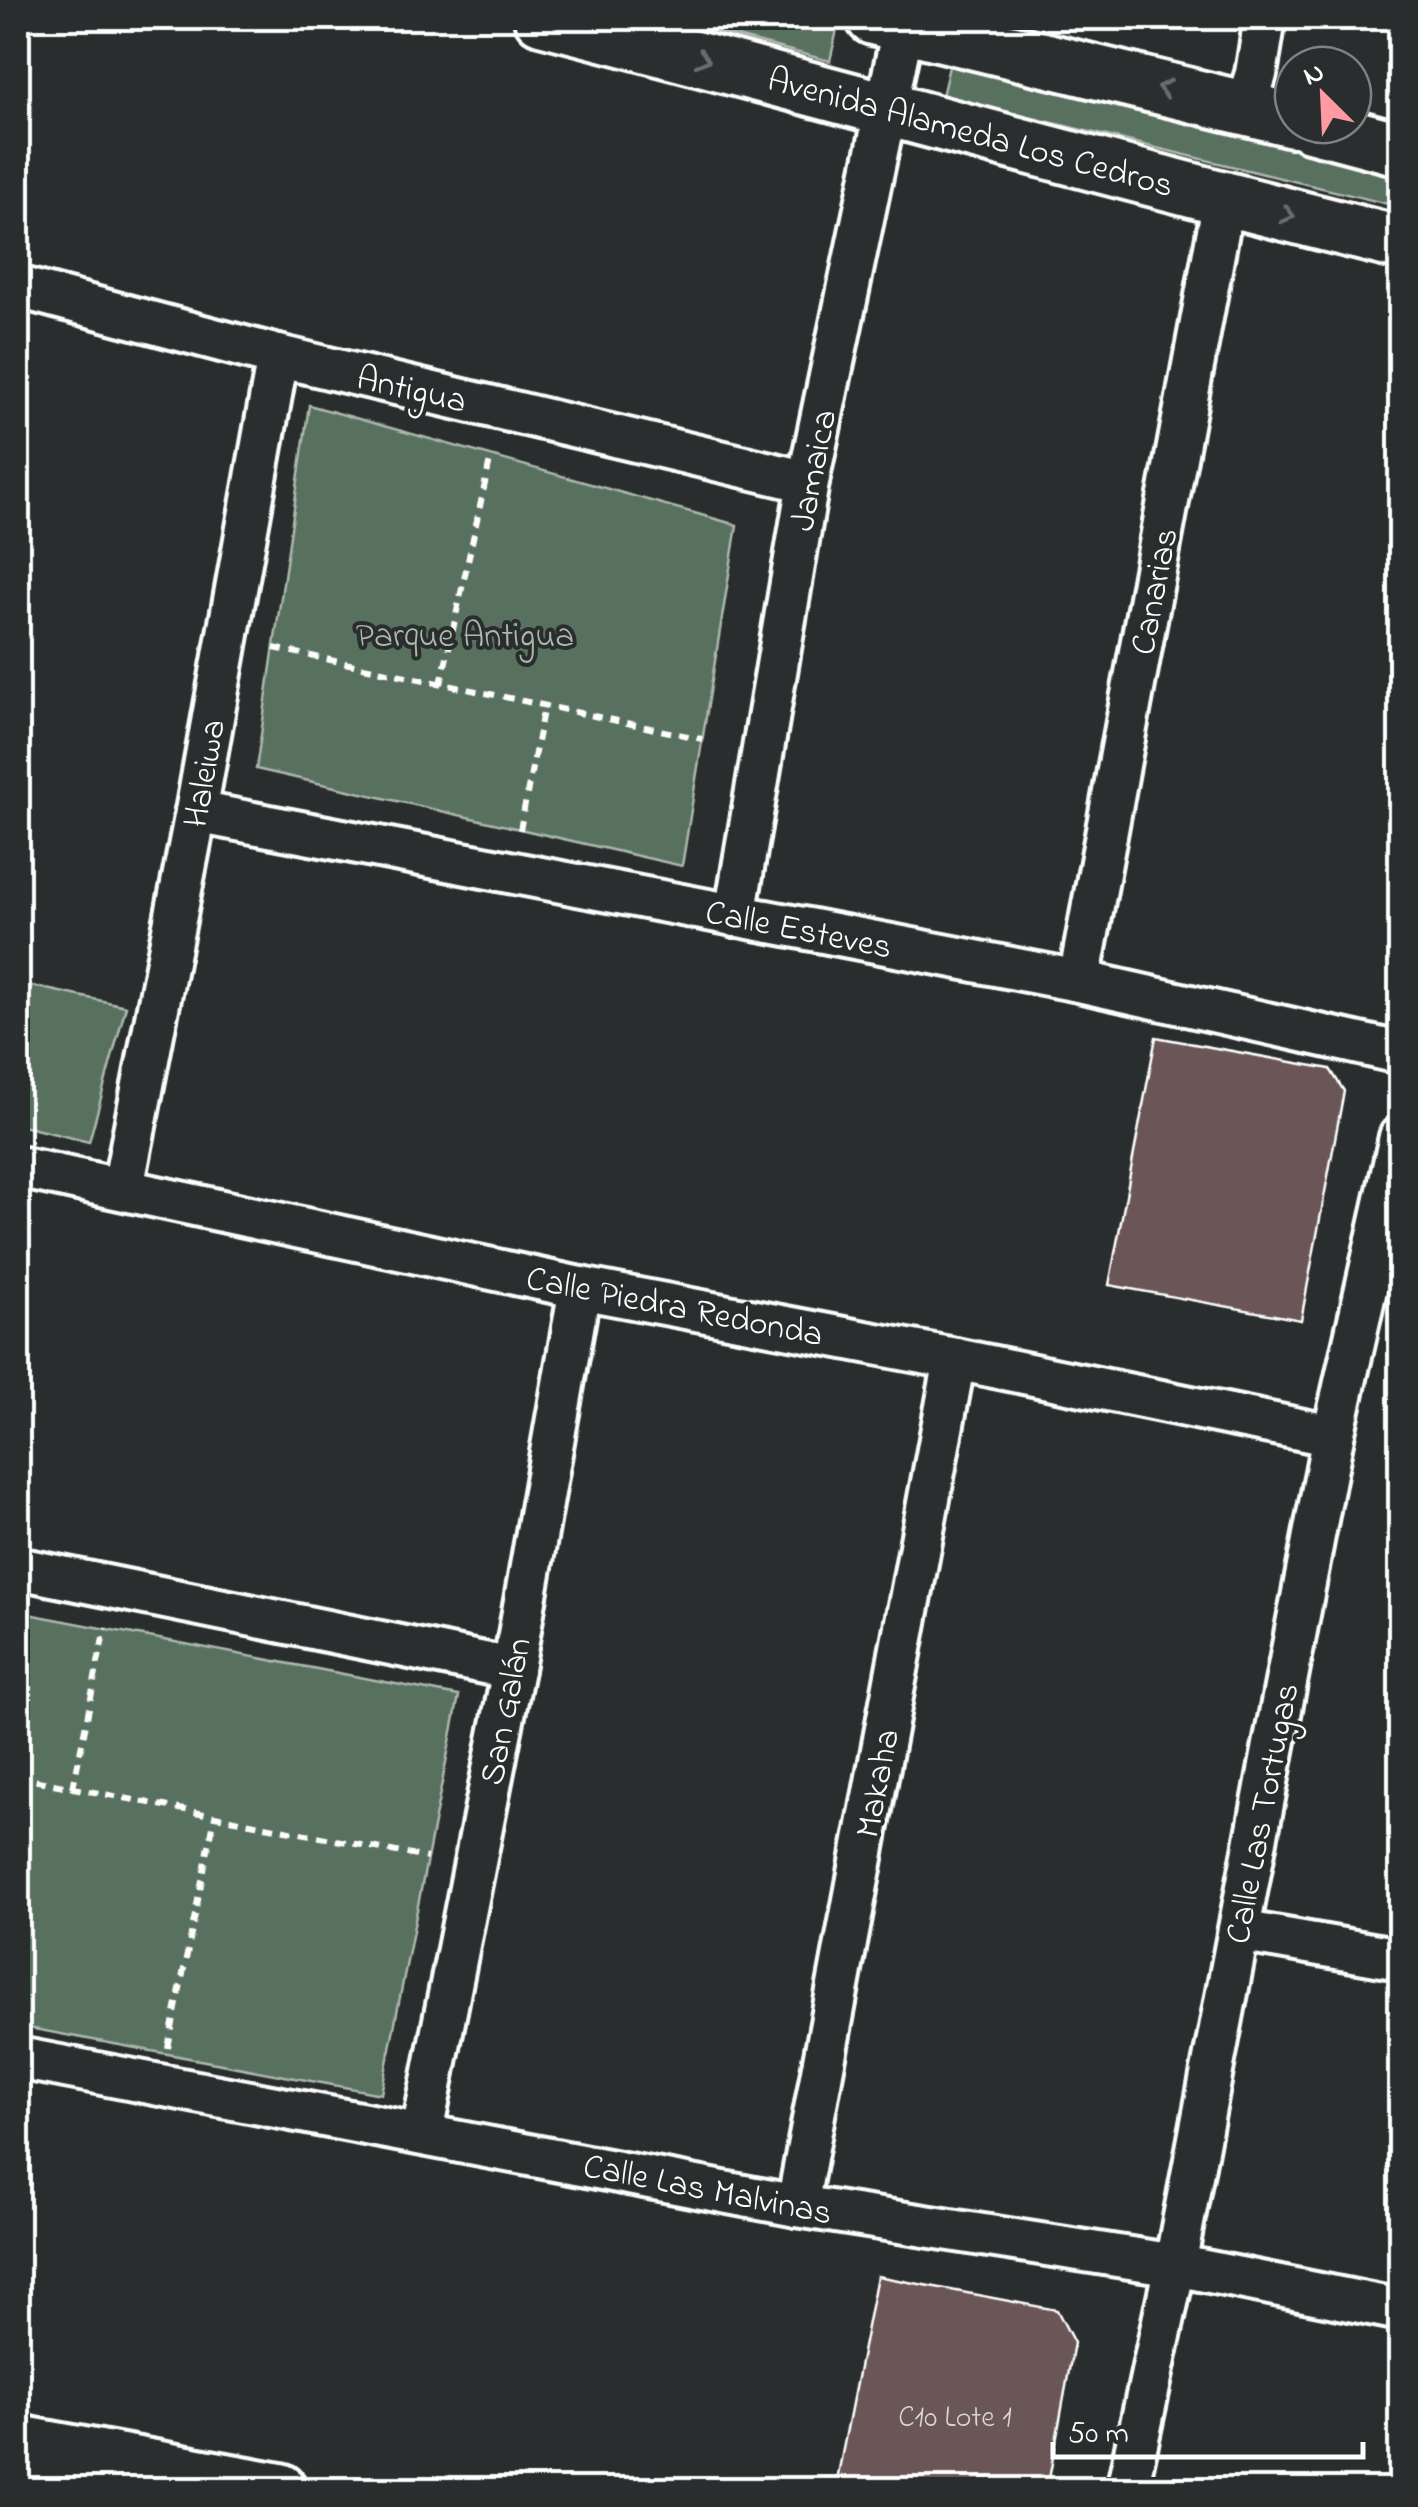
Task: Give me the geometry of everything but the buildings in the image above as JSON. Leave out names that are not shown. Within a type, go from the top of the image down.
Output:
[{"type":"street","name":"Avenida Alameda Los Cedros","points":[[541,18],[1224,200],[1400,242]]},
{"type":"street","points":[[1266,18],[1256,74],[1269,114]]},
{"type":"street","name":"Jamaica","points":[[735,916],[808,482],[886,107],[894,20]]},
{"type":"street","points":[[894,20],[1269,114]]},
{"type":"street","points":[[1373,142],[1400,149]]},
{"type":"street","name":"Canarias","points":[[1079,981],[1224,200]]},
{"type":"street","name":"Antigua","points":[[18,287],[278,356],[808,482]]},
{"type":"street","name":"Haleiwa","points":[[122,1188],[196,812],[278,356]]},
{"type":"street","name":"Calle Esteves","points":[[196,812],[1079,981],[1400,1053]]},
{"type":"street","name":"Calle Las Tortugas","points":[[1127,2490],[1176,2265],[1334,1436],[1400,1137]]},
{"type":"street","name":"Calle Piedra Redonda","points":[[18,1167],[580,1288],[1334,1436]]},
{"type":"street","name":"San Galán","points":[[422,2133],[513,1669],[580,1288]]},
{"type":"street","name":"Makaha","points":[[796,2206],[955,1359]]},
{"type":"street","points":[[18,1568],[513,1669]]},
{"type":"street","points":[[1239,1932],[1400,1960]]},
{"type":"street","name":"Calle Las Malvinas","points":[[18,2058],[796,2206],[1176,2265],[1400,2310]]},
{"type":"street","points":[[32,2459],[280,2490]]},
{"type":"path","points":[[441,684],[491,456]]},
{"type":"path","points":[[274,648],[702,740]]},
{"type":"path","points":[[520,830],[544,706]]},
{"type":"path","points":[[73,1788],[105,1628]]},
{"type":"path","points":[[18,1777],[428,1858]]},
{"type":"path","points":[[167,2054],[215,1816]]},
{"type":"green space","points":[[663,18],[825,18],[839,21],[830,61]]},
{"type":"green space","points":[[951,58],[1273,135],[1273,145],[1313,145],[1400,166],[1400,207],[942,96]]},
{"type":"green space","name":"Parque Antigua","points":[[309,405],[737,525],[682,866],[256,769]]},
{"type":"green space","points":[[18,983],[126,1006],[89,1142],[18,1125]]},
{"type":"green space","points":[[18,1612],[459,1696],[381,2094],[18,2026]]}]
